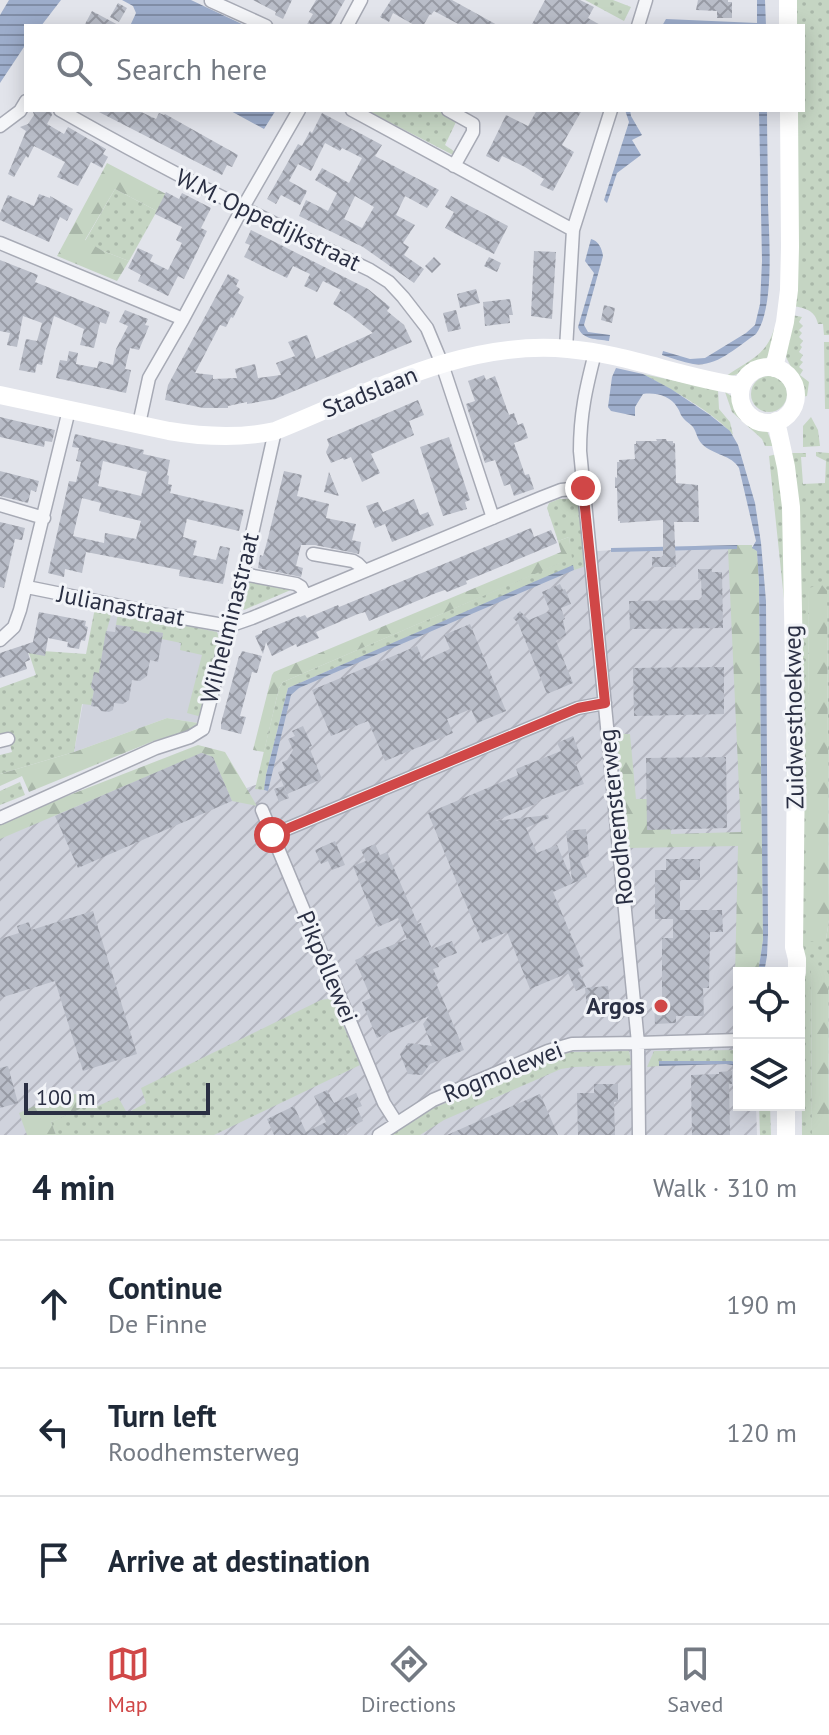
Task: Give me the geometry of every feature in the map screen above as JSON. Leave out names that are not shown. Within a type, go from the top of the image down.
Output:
[{"type":"street","points":[[348,24],[361,0]]},
{"type":"street","points":[[630,0],[646,3],[639,24]]},
{"type":"street","points":[[788,0],[788,24]]},
{"type":"street","points":[[211,1],[262,24]]},
{"type":"street","points":[[0,126],[24,104]]},
{"type":"street","name":"W.M. Oppedijkstraat","points":[[64,112],[242,209],[389,282],[427,328],[493,518]]},
{"type":"street","points":[[139,424],[149,378],[298,112]]},
{"type":"street","points":[[356,112],[573,230]]},
{"type":"street","points":[[452,112],[473,124],[473,132],[454,166]]},
{"type":"street","points":[[566,349],[573,230],[610,112]]},
{"type":"street","points":[[774,368],[789,290],[789,112]]},
{"type":"street","points":[[0,243],[183,319]]},
{"type":"street","name":"Stadslaan","points":[[0,395],[197,436],[223,438],[275,431],[392,381],[442,364],[509,349],[566,349],[626,357],[698,378],[741,386]]},
{"type":"street","name":"Roodhemsterweg","points":[[595,353],[580,422],[583,488],[638,1043],[639,1135]]},
{"type":"street","points":[[774,368],[790,378],[795,395],[788,414],[776,421],[763,422],[750,416],[742,406],[741,386],[754,371],[774,368]]},
{"type":"street","points":[[0,640],[14,627],[27,587],[69,410]]},
{"type":"street","name":"Zuidwesthoekweg","points":[[776,421],[789,487],[791,517],[796,765],[794,947],[797,967]]},
{"type":"street","name":"Wilhelminastraat","points":[[0,818],[203,729],[243,574],[275,431]]},
{"type":"street","points":[[229,626],[561,490],[583,488]]},
{"type":"street","points":[[0,505],[44,518]]},
{"type":"street","points":[[313,554],[353,561],[364,570]]},
{"type":"street","points":[[243,574],[296,584],[305,595]]},
{"type":"street","name":"Julianastraat","points":[[27,587],[229,626]]},
{"type":"street","points":[[272,835],[578,708],[605,703]]},
{"type":"street","name":"Pikpôllewei","points":[[262,810],[384,1103],[396,1122]]},
{"type":"street","name":"Zuidwesthoekweg","points":[[789,967],[794,947]]},
{"type":"street","points":[[638,1043],[733,1040]]},
{"type":"street","name":"Rogmolewei","points":[[379,1135],[433,1100],[548,1051],[572,1044],[638,1043]]},
{"type":"street","points":[[786,1111],[786,1135]]},
{"type":"street","points":[[798,1111],[798,1135]]},
{"type":"shaded area","points":[[759,547],[760,967],[733,967],[733,1111],[756,1111],[757,1135],[0,1135],[0,832],[198,749],[219,754],[238,791],[267,781],[290,691],[568,553]]},
{"type":"shaded area","points":[[100,609],[217,632],[219,636],[198,723],[167,718],[74,752]]},
{"type":"green space","points":[[585,0],[613,0],[631,7],[624,21]]},
{"type":"green space","points":[[794,0],[829,0],[829,335],[824,335],[823,324],[818,324],[812,313],[793,306],[794,112],[805,112],[805,24],[794,24]]},
{"type":"green space","points":[[370,112],[446,112],[466,121],[456,122],[445,145],[455,152],[453,155]]},
{"type":"green space","points":[[107,163],[166,194],[157,211],[115,189],[85,240],[129,261],[117,281],[57,256]]},
{"type":"green space","points":[[115,189],[157,211],[129,261],[85,241]]},
{"type":"green space","points":[[792,315],[802,317],[799,337],[803,341],[799,352],[803,355],[800,360],[803,362],[799,367],[803,370],[800,375],[809,382],[807,396],[802,397],[799,383],[786,357]]},
{"type":"green space","points":[[774,329],[773,348],[765,360],[725,377],[761,352]]},
{"type":"green space","points":[[824,342],[829,342],[829,409],[825,409]]},
{"type":"green space","points":[[643,374],[718,390],[719,409],[730,422],[733,435],[703,410]]},
{"type":"green space","points":[[769,376],[782,381],[787,394],[782,407],[769,412],[756,407],[751,394],[756,381]]},
{"type":"green space","points":[[725,392],[733,397],[745,418],[766,428],[773,446],[765,446],[762,439],[732,412]]},
{"type":"green space","points":[[811,417],[818,430],[820,446],[803,447],[803,426]]},
{"type":"green space","points":[[816,452],[829,453],[829,869],[827,592],[822,586],[808,589],[811,941],[826,939],[829,920],[829,1080],[828,973],[811,970],[812,1135],[802,1135],[802,1111],[805,1111],[805,967],[801,967],[789,453],[806,453],[806,457],[801,457],[803,484],[825,483],[826,461],[816,456]]},
{"type":"green space","points":[[777,454],[782,474],[785,609],[769,456]]},
{"type":"green space","points":[[559,499],[578,499],[586,566],[574,570],[573,566],[288,688],[264,790],[255,789],[283,682],[571,558],[569,537],[558,541],[547,508],[549,503]]},
{"type":"green space","points":[[569,537],[572,558],[283,682],[264,752],[253,750],[274,672],[561,552],[558,541]]},
{"type":"green space","points":[[737,545],[752,545],[757,551],[759,580],[763,940],[759,967],[735,967],[738,846],[628,848],[616,734],[630,734],[636,799],[668,799],[671,834],[741,832],[728,549],[737,549]]},
{"type":"green space","points":[[248,576],[293,589],[244,610],[240,606]]},
{"type":"green space","points":[[822,585],[827,591],[829,920],[826,939],[822,942],[810,941],[808,588]]},
{"type":"green space","points":[[95,608],[112,612],[99,673],[94,673],[91,705],[82,704],[74,752],[0,774],[0,755],[12,752],[7,734],[0,735],[0,688],[36,675],[28,650],[86,654]]},
{"type":"green space","points":[[118,612],[217,632],[220,642],[202,713],[198,716],[187,713],[202,655],[180,650],[181,643],[162,639],[163,633],[150,631],[149,635],[116,625]]},
{"type":"green space","points":[[167,718],[198,723],[195,730],[156,740],[29,792],[22,776],[0,786],[0,774],[74,752]]},
{"type":"green space","points":[[198,745],[225,752],[257,806],[232,801],[213,757],[202,753],[0,839],[0,822]]},
{"type":"green space","points":[[20,782],[25,795],[0,805],[0,791]]},
{"type":"green space","points":[[820,966],[828,973],[829,1135],[812,1135],[811,969]]},
{"type":"green space","points":[[328,999],[333,1001],[360,1065],[214,1135],[56,1135],[51,1122],[91,1104],[98,1106],[118,1097],[127,1113],[146,1103],[141,1088]]},
{"type":"green space","points":[[733,1050],[733,1062],[660,1061],[659,1066],[647,1067],[654,1051]]},
{"type":"green space","points":[[629,1051],[632,1065],[561,1069],[444,1120],[420,1135],[390,1135],[408,1119],[558,1055]]},
{"type":"green space","points":[[76,1094],[91,1104],[51,1122],[56,1135],[27,1135],[19,1113],[52,1098]]},
{"type":"green space","points":[[759,1111],[770,1111],[771,1135],[760,1135]]},
{"type":"water","points":[[9,0],[61,0],[43,24],[24,24],[24,47],[0,83],[0,15]]},
{"type":"water","points":[[122,0],[191,0],[242,24],[131,24],[136,13],[133,6]]},
{"type":"water","points":[[757,0],[765,0],[766,24],[663,24],[666,19],[757,23]]},
{"type":"water","points":[[233,112],[275,112],[264,129]]},
{"type":"water","points":[[626,112],[630,112],[642,135],[632,140],[641,155],[617,173],[607,203],[604,200],[629,122]]},
{"type":"water","points":[[759,112],[767,112],[770,253],[762,322],[756,334],[710,363],[693,364],[662,355],[663,351],[690,359],[705,358],[755,325],[760,304]]},
{"type":"water","points":[[591,239],[600,246],[603,256],[584,325],[588,332],[610,335],[609,341],[586,337],[578,327],[594,273],[585,261]]},
{"type":"water","points":[[616,368],[643,374],[671,389],[730,431],[738,445],[755,503],[766,601],[768,933],[765,967],[759,967],[763,940],[759,580],[757,551],[752,548],[756,541],[739,468],[732,460],[702,444],[693,427],[667,398],[643,394],[635,407],[635,416],[611,411],[608,407]]},
{"type":"water","points":[[737,545],[737,549],[611,552],[611,548]]},
{"type":"water","points":[[573,565],[574,570],[299,688],[291,695],[268,791],[264,790],[288,688]]},
{"type":"water","points":[[659,1061],[733,1062],[733,1066],[659,1066]]},
{"type":"building","points":[[253,0],[292,0],[283,19]]},
{"type":"building","points":[[316,0],[345,0],[331,24],[307,24],[313,14],[309,12]]},
{"type":"building","points":[[391,0],[452,0],[495,24],[458,24],[434,11],[424,24],[412,24],[393,13],[389,22],[380,17]]},
{"type":"building","points":[[545,0],[580,0],[594,7],[588,18],[598,24],[532,24]]},
{"type":"building","points":[[698,0],[732,2],[732,18],[717,18],[717,11],[696,10]]},
{"type":"building","points":[[118,3],[127,8],[119,22],[110,17]]},
{"type":"building","points":[[92,11],[116,24],[85,24]]},
{"type":"building","points":[[33,112],[51,112],[47,124],[64,134],[68,127],[106,149],[103,154],[108,157],[102,168],[91,162],[78,186],[57,177],[65,162],[34,146],[14,177],[8,174],[26,131],[20,127],[28,124]]},
{"type":"building","points":[[99,112],[141,112],[156,119],[159,113],[165,114],[238,155],[232,167],[227,165],[222,175]]},
{"type":"building","points":[[536,112],[581,112],[562,145],[574,152],[553,191],[540,185],[544,179],[525,167],[502,156],[499,162],[486,156],[506,115],[528,126]]},
{"type":"building","points":[[322,113],[382,145],[375,156],[439,190],[427,208],[405,196],[396,215],[415,225],[403,243],[409,247],[404,255],[424,269],[414,283],[363,247],[299,216],[306,200],[328,211],[337,193],[315,180],[322,168],[349,183],[362,158],[325,143],[311,171],[298,164],[289,181],[307,191],[300,205],[281,195],[276,204],[267,199],[298,144],[302,146],[310,131],[312,133]],"holes":[[[355,196],[374,207],[362,228],[344,219]]]},
{"type":"building","points":[[166,192],[179,199],[182,193],[211,208],[201,228],[207,231],[184,279],[178,276],[168,296],[138,281],[141,275],[128,268],[138,248],[153,255],[150,261],[168,270],[182,243],[176,240],[182,227],[155,214]]},
{"type":"building","points":[[39,194],[50,196],[73,209],[67,221],[60,217],[49,242],[0,220],[8,195],[34,206]]},
{"type":"building","points":[[451,196],[508,226],[494,254],[445,228],[454,212],[445,207]]},
{"type":"building","points":[[251,230],[368,289],[390,307],[387,311],[404,325],[412,342],[275,399],[228,408],[203,408],[165,400],[168,385],[228,274],[239,280],[236,286],[240,289],[238,293],[244,297],[226,327],[220,325],[195,373],[213,375],[213,379],[237,378],[235,369],[255,364],[258,378],[281,375],[276,363],[295,356],[288,342],[307,335],[316,359],[373,333],[333,304],[341,290],[323,281],[317,292],[304,286],[310,274],[293,266],[287,278],[244,257],[250,245],[245,243]]},
{"type":"building","points":[[534,251],[556,252],[552,319],[531,316]]},
{"type":"building","points":[[434,257],[441,264],[432,273],[425,266]]},
{"type":"building","points":[[489,257],[501,263],[497,272],[484,266]]},
{"type":"building","points":[[0,260],[38,275],[35,282],[110,312],[106,324],[100,322],[94,348],[80,345],[84,329],[54,316],[42,365],[37,364],[35,373],[19,370],[26,339],[37,341],[42,323],[23,316],[17,347],[7,345],[10,333],[0,331]]},
{"type":"building","points":[[476,289],[480,303],[460,308],[457,294]]},
{"type":"building","points":[[510,299],[513,315],[509,315],[510,323],[485,326],[483,302]]},
{"type":"building","points":[[604,305],[615,308],[612,323],[601,320]]},
{"type":"building","points":[[125,310],[148,319],[145,325],[149,326],[139,350],[130,348],[125,369],[131,370],[126,393],[56,378],[60,360],[67,361],[69,351],[78,353],[76,364],[97,368],[99,361],[113,365],[116,349],[128,326],[119,322]]},
{"type":"building","points":[[456,310],[461,329],[448,332],[443,313]]},
{"type":"building","points":[[484,375],[486,380],[495,376],[509,415],[514,413],[518,425],[523,423],[528,438],[514,443],[525,475],[529,474],[534,489],[514,496],[510,484],[504,486],[495,460],[485,463],[466,404],[475,401],[468,381]]},
{"type":"building","points":[[418,400],[424,415],[409,421],[414,435],[371,454],[380,473],[362,482],[351,457],[331,463],[326,452],[329,445],[327,439]]},
{"type":"building","points":[[0,417],[55,430],[52,442],[45,441],[44,447],[0,437]]},
{"type":"building","points":[[75,434],[144,450],[143,454],[170,460],[167,475],[168,484],[172,485],[170,493],[244,510],[239,531],[187,519],[183,537],[197,541],[193,555],[216,560],[220,546],[230,548],[223,584],[179,576],[180,570],[86,552],[82,573],[65,569],[64,577],[48,573],[69,481],[76,482],[81,462],[76,461],[79,448],[72,447]],"holes":[[[103,461],[147,472],[141,496],[98,486]],[[82,498],[101,503],[99,511],[141,521],[136,539],[105,533],[104,543],[73,536]]]},
{"type":"building","points":[[449,437],[470,500],[465,502],[467,509],[443,516],[420,447]]},
{"type":"building","points":[[656,439],[675,443],[676,483],[698,485],[699,522],[674,522],[676,567],[652,567],[652,557],[663,557],[663,520],[618,521],[615,488],[617,462],[635,459],[636,441]]},
{"type":"building","points":[[0,471],[39,481],[36,492],[31,490],[28,503],[0,496]]},
{"type":"building","points":[[284,471],[302,475],[297,496],[329,504],[326,518],[356,524],[352,540],[361,542],[359,554],[301,545],[296,566],[303,568],[301,577],[258,568]]},
{"type":"building","points":[[329,472],[339,496],[324,492]]},
{"type":"building","points":[[414,499],[420,515],[428,512],[434,525],[392,542],[385,524],[375,528],[366,506],[378,502],[383,512]]},
{"type":"building","points":[[0,522],[25,528],[22,540],[15,539],[4,588],[0,587]]},
{"type":"building","points":[[531,528],[534,537],[551,530],[557,543],[466,581],[467,584],[436,593],[369,621],[365,612],[358,614],[316,632],[319,638],[297,647],[296,644],[272,656],[266,642],[263,654],[255,636],[299,616],[305,615],[307,618],[339,607]]},
{"type":"building","points":[[698,569],[722,572],[723,628],[630,629],[629,601],[702,600]]},
{"type":"building","points":[[560,584],[571,604],[561,608],[566,635],[556,641],[573,683],[547,694],[518,623],[513,618],[520,611],[529,620],[550,611],[542,592]]},
{"type":"building","points":[[39,612],[86,621],[85,641],[81,640],[79,649],[67,647],[68,642],[48,638],[45,656],[28,653],[30,660],[25,662],[27,669],[0,678],[0,653],[33,642]]},
{"type":"building","points":[[470,624],[506,711],[477,723],[471,709],[447,719],[453,733],[385,761],[368,721],[331,736],[312,690],[417,646],[423,661],[450,649],[444,635]]},
{"type":"building","points":[[116,625],[149,634],[150,631],[163,633],[158,662],[150,660],[147,676],[140,681],[132,680],[129,700],[123,704],[114,703],[113,710],[109,712],[101,711],[91,706],[94,691],[91,687],[94,672],[99,673],[106,631],[115,632]]},
{"type":"building","points":[[242,651],[262,656],[257,673],[252,672],[240,716],[246,717],[241,734],[221,729],[221,723]]},
{"type":"building","points":[[724,667],[724,714],[634,716],[633,668]]},
{"type":"building","points":[[303,726],[322,779],[287,794],[278,772],[285,770],[282,762],[293,750],[288,739],[295,736],[292,731]]},
{"type":"building","points":[[573,736],[582,759],[575,762],[584,784],[495,821],[548,815],[549,818],[526,828],[537,853],[557,845],[572,880],[566,831],[586,829],[589,856],[580,860],[587,877],[553,892],[584,966],[578,969],[586,987],[576,991],[568,973],[530,989],[507,932],[482,943],[428,813],[518,775],[516,769],[561,751],[557,743]]},
{"type":"building","points":[[201,753],[213,757],[232,801],[78,868],[55,816]]},
{"type":"building","points":[[726,757],[727,828],[647,830],[646,758]]},
{"type":"building","points":[[284,786],[289,798],[279,802],[274,789]]},
{"type":"building","points":[[335,841],[345,865],[332,870],[328,861],[321,864],[315,850]]},
{"type":"building","points":[[375,844],[380,855],[387,852],[432,949],[452,941],[457,953],[437,961],[439,967],[433,969],[464,1050],[430,1064],[422,1075],[408,1074],[400,1054],[408,1043],[432,1046],[423,1024],[429,1016],[377,1038],[362,1002],[371,998],[355,960],[407,939],[398,918],[378,927],[353,866],[366,861],[361,850]]},
{"type":"building","points":[[666,859],[700,859],[700,880],[680,880],[680,910],[722,910],[723,932],[710,932],[709,988],[703,988],[704,1016],[676,1016],[676,1023],[655,1024],[654,1003],[662,1003],[662,938],[673,938],[673,919],[655,919],[655,870],[666,870]]},
{"type":"building","points":[[93,911],[137,1054],[83,1071],[55,981],[0,998],[0,939],[19,933],[17,926],[29,922],[31,930]]},
{"type":"building","points":[[608,986],[610,1006],[587,1008],[585,988]]},
{"type":"building","points":[[8,1066],[18,1103],[0,1108],[0,1068]]},
{"type":"building","points":[[732,1071],[732,1084],[729,1084],[730,1135],[692,1135],[691,1075]]},
{"type":"building","points":[[594,1084],[618,1084],[618,1102],[614,1102],[615,1135],[578,1135],[577,1093],[594,1093]]},
{"type":"building","points":[[327,1090],[334,1103],[356,1093],[362,1106],[357,1108],[363,1121],[346,1129],[347,1133],[342,1135],[274,1135],[267,1119],[294,1106],[306,1132],[326,1122],[314,1096]]},
{"type":"building","points":[[540,1094],[558,1135],[447,1135]]},
{"type":"place","name":"Argos","points":[[661,1006]]},
{"type":"route","points":[[272,835],[578,708],[605,703],[583,488]]}]
